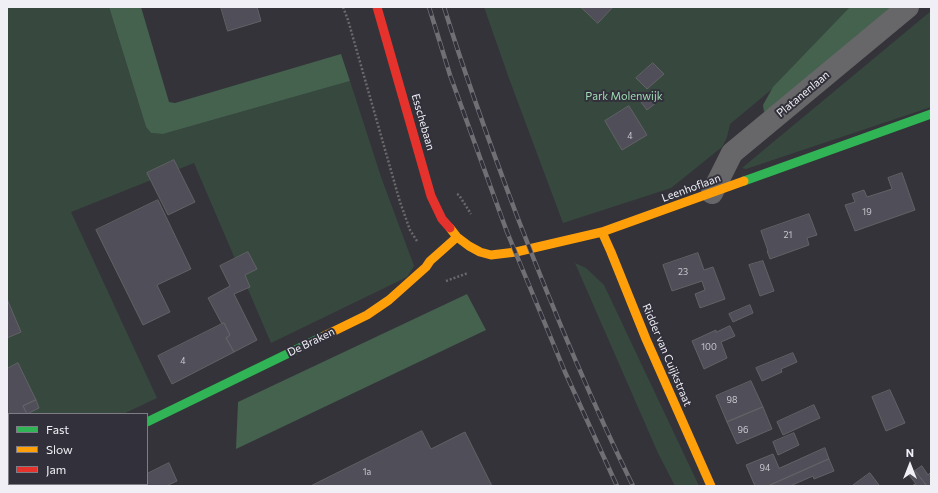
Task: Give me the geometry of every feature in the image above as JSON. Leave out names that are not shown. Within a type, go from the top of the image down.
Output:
[{"type":"street","name":"Esschebaan","points":[[377,7],[431,196],[442,219],[457,237]]},
{"type":"street","name":"Platanenlaan","points":[[712,193],[732,153],[908,7]]},
{"type":"street","name":"Leenhoflaan","points":[[457,237],[480,252],[491,255],[516,252],[602,232],[931,114]]},
{"type":"street","name":"Ridder van Cuijkstraat","points":[[602,232],[646,339],[711,486]]},
{"type":"street","name":"De Braken","points":[[148,422],[367,314],[389,300],[457,237]]},
{"type":"path","points":[[343,7],[400,202],[410,230],[430,261]]},
{"type":"green space","points":[[7,7],[109,7],[146,127],[151,133],[163,134],[350,81],[381,177],[414,266],[407,277],[271,343],[194,163],[71,212],[157,398],[125,413],[8,413],[7,469]]},
{"type":"green space","points":[[109,7],[141,7],[169,102],[175,103],[341,54],[350,81],[163,134],[151,133],[146,127]]},
{"type":"green space","name":"Park Molenwijk","points":[[484,7],[871,7],[730,124],[727,137],[722,147],[671,188],[563,223]]},
{"type":"green space","points":[[850,7],[897,7],[776,105],[764,112],[763,105],[773,87]]},
{"type":"green space","points":[[931,11],[931,107],[746,169],[742,168]]},
{"type":"green space","points":[[575,263],[586,268],[604,285],[699,486],[675,486],[658,453]]},
{"type":"green space","points":[[467,294],[486,330],[236,449],[238,402]]},
{"type":"building","points":[[221,7],[257,7],[261,21],[228,31]]},
{"type":"building","points":[[581,7],[613,7],[598,23]]},
{"type":"building","points":[[653,63],[664,74],[647,89],[636,78]]},
{"type":"building","points":[[651,95],[657,102],[647,110],[641,102]]},
{"type":"building","points":[[629,106],[647,135],[622,150],[605,121]]},
{"type":"building","points":[[174,160],[195,202],[168,215],[147,173]]},
{"type":"building","points":[[902,173],[915,210],[855,231],[845,205],[855,202],[852,194],[864,190],[867,197],[892,189],[888,178]]},
{"type":"building","points":[[158,200],[191,269],[157,285],[170,312],[143,325],[96,230]]},
{"type":"building","points":[[809,214],[817,235],[807,238],[809,245],[770,259],[761,231]]},
{"type":"building","points":[[248,252],[257,269],[245,275],[250,287],[234,294],[257,340],[234,352],[226,338],[230,335],[224,323],[222,324],[208,298],[230,286],[220,266]]},
{"type":"building","points":[[698,253],[704,270],[713,267],[725,299],[700,308],[695,294],[705,290],[702,281],[672,291],[663,265]]},
{"type":"building","points":[[763,261],[774,291],[760,296],[749,265]]},
{"type":"building","points":[[7,299],[21,332],[7,338]]},
{"type":"building","points":[[750,305],[753,313],[733,322],[729,314]]},
{"type":"building","points":[[224,323],[230,335],[226,338],[234,352],[172,384],[158,356]]},
{"type":"building","points":[[730,326],[735,336],[721,342],[727,358],[704,369],[692,341],[716,330],[716,332]]},
{"type":"building","points":[[793,353],[797,362],[781,369],[782,372],[762,381],[756,368]]},
{"type":"building","points":[[18,363],[36,400],[23,406],[26,413],[8,413],[8,423],[7,423],[7,369]]},
{"type":"building","points":[[751,381],[763,407],[727,422],[716,396]]},
{"type":"building","points":[[890,390],[905,423],[886,431],[872,397]]},
{"type":"building","points":[[36,400],[39,408],[26,413],[23,406]]},
{"type":"building","points":[[814,405],[820,418],[783,435],[777,422]]},
{"type":"building","points":[[763,407],[772,429],[737,444],[727,422]]},
{"type":"building","points":[[422,431],[431,449],[465,432],[492,486],[311,486]]},
{"type":"building","points":[[794,433],[799,445],[778,455],[773,442]]},
{"type":"building","points":[[825,448],[829,459],[768,486],[755,486],[746,465],[773,454],[779,468]]},
{"type":"building","points":[[829,459],[834,471],[814,479],[813,476],[790,486],[768,486]]},
{"type":"building","points":[[169,463],[177,481],[166,486],[142,486],[148,485],[148,474]]},
{"type":"building","points":[[922,466],[928,475],[931,472],[931,486],[927,486],[915,471]]},
{"type":"building","points":[[915,471],[927,486],[913,486],[916,484],[909,475]]},
{"type":"building","points":[[870,473],[879,485],[852,486]]},
{"type":"railway","points":[[429,7],[450,75],[507,232],[565,372],[617,486]]},
{"type":"railway","points":[[444,7],[479,112],[530,250],[587,386],[633,486]]},
{"type":"traffic: fast","points":[[744,181],[931,114]]},
{"type":"traffic: fast","points":[[148,422],[324,336]]},
{"type":"traffic: slow","points":[[450,228],[457,237],[480,252],[491,255],[516,252],[602,232],[744,181]]},
{"type":"traffic: slow","points":[[602,232],[646,339],[711,486]]},
{"type":"traffic: slow","points":[[324,336],[367,315],[389,300],[457,237]]},
{"type":"traffic: jam","points":[[377,7],[431,196],[442,219],[450,228]]}]
